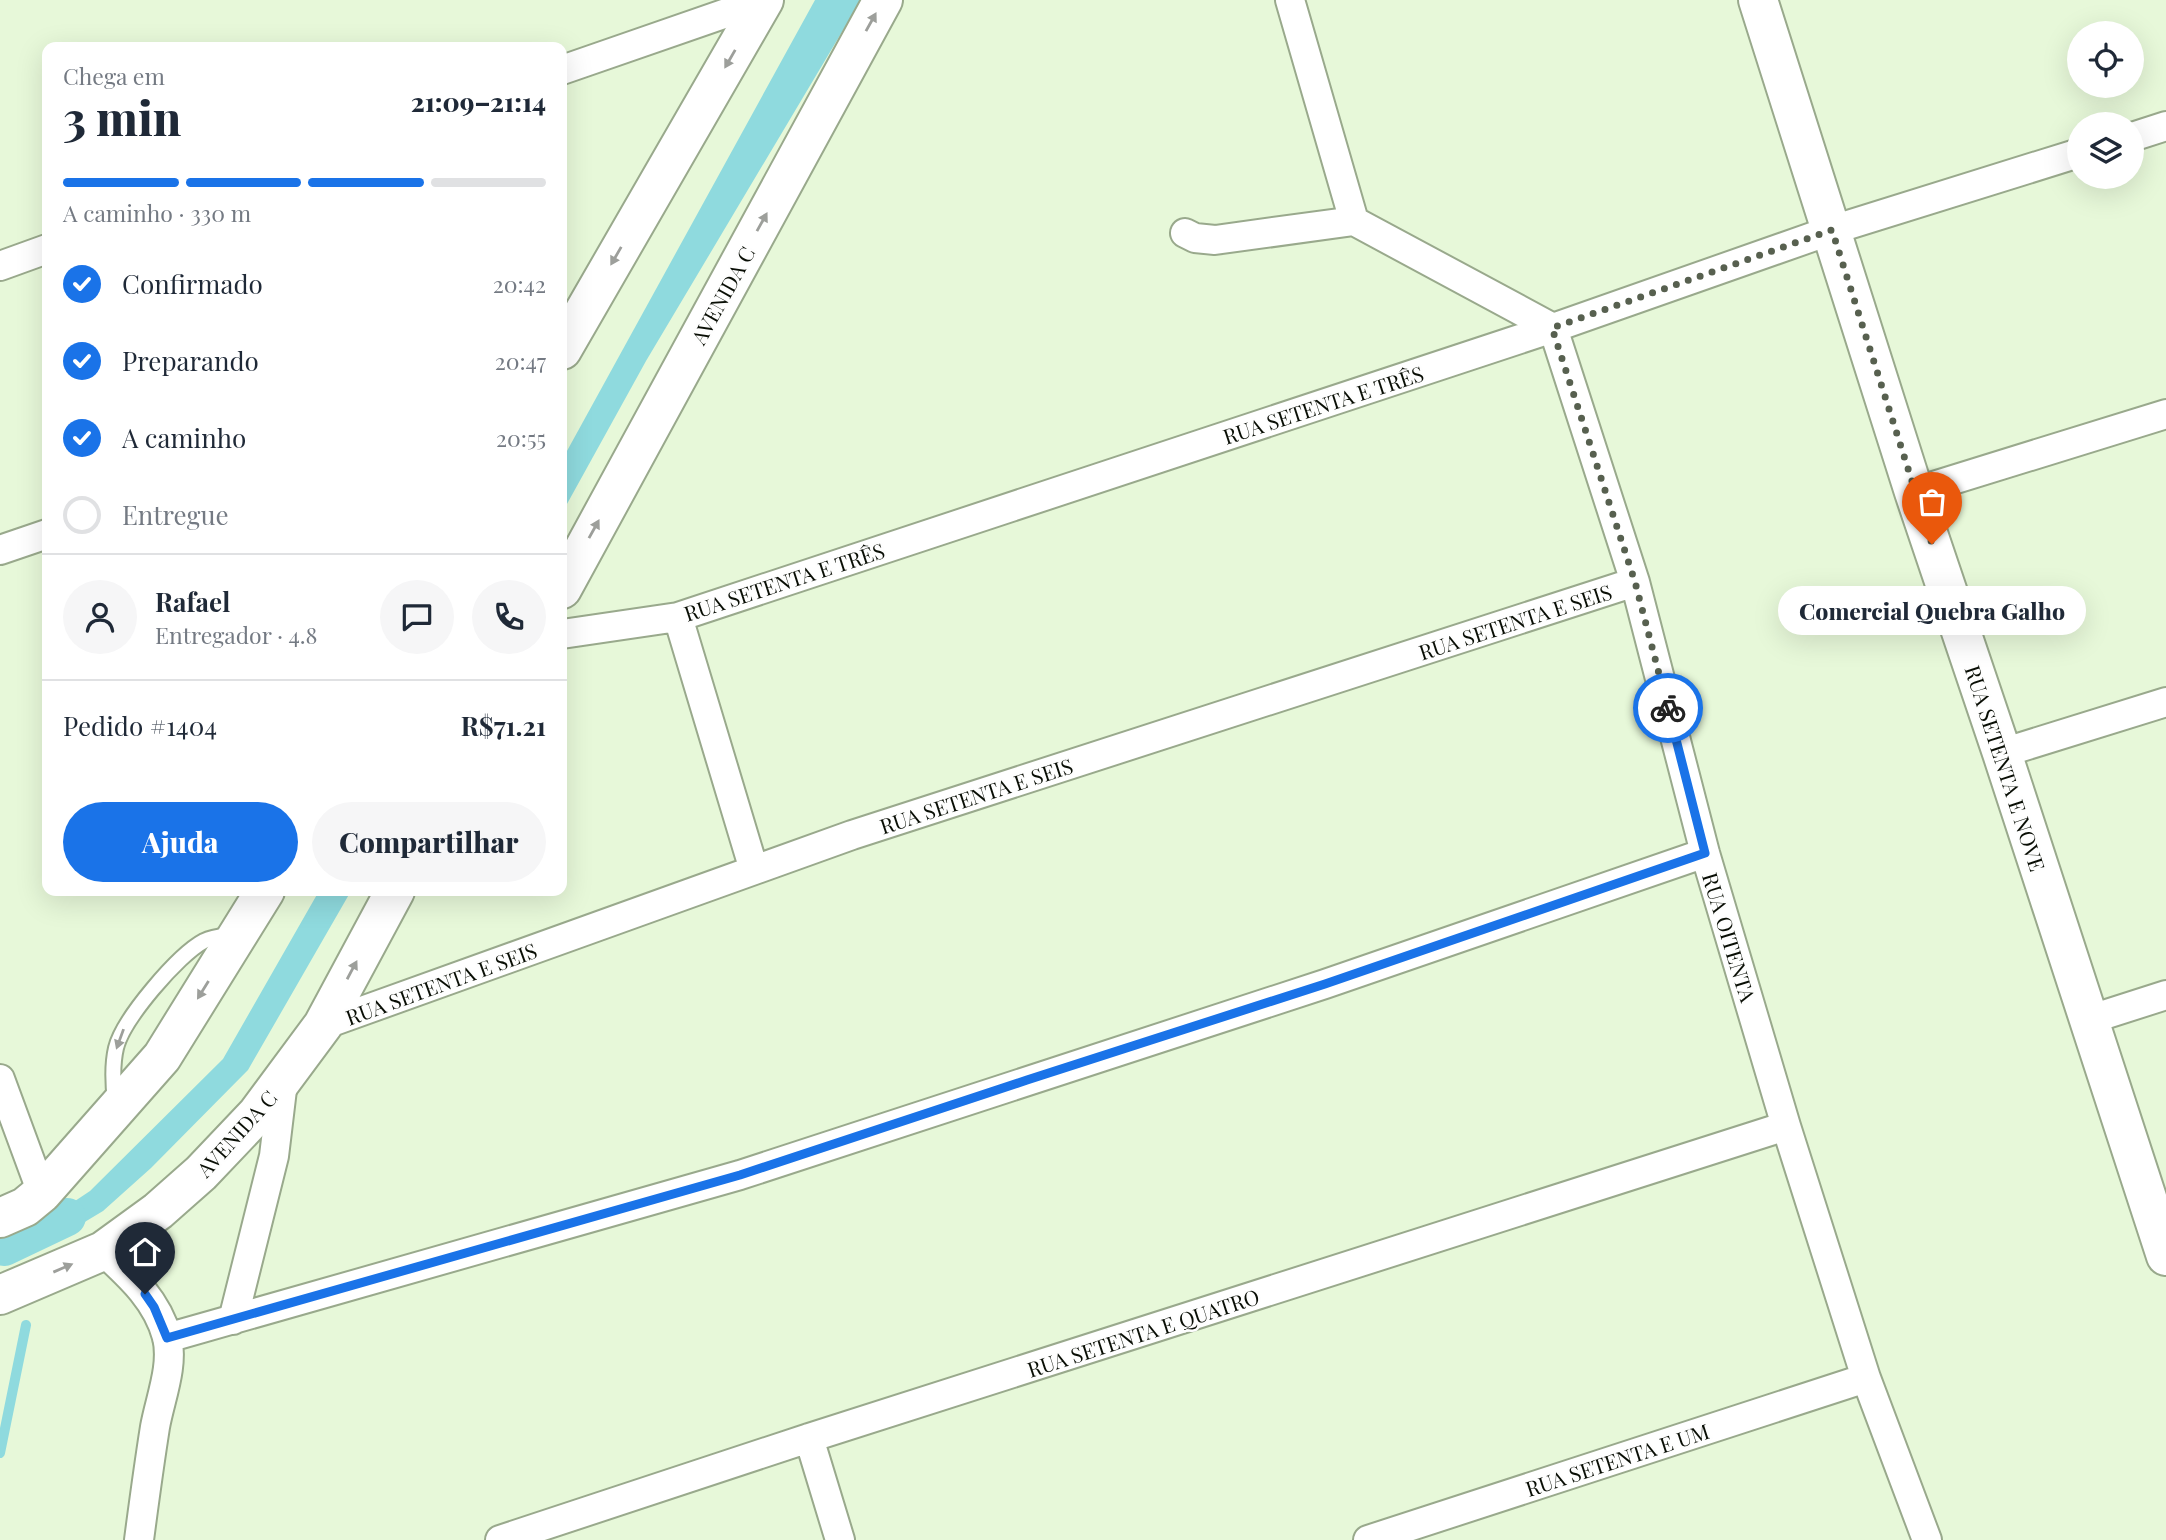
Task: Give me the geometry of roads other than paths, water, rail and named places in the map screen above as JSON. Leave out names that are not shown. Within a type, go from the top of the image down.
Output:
[{"type":"main road","points":[[567,341],[764,0]]},
{"type":"main road","name":"AVENIDA C","points":[[567,580],[883,0]]},
{"type":"main road","name":"RUA SETENTA E NOVE","points":[[1758,0],[1914,492],[2166,1256]]},
{"type":"main road","points":[[0,1218],[25,1207],[42,1193],[162,1057],[262,896]]},
{"type":"main road","name":"AVENIDA C","points":[[1,1293],[103,1251],[158,1211],[201,1173],[257,1114],[323,1025],[392,896]]},
{"type":"street","points":[[567,68],[764,0]]},
{"type":"street","points":[[1290,0],[1354,221]]},
{"type":"street","points":[[2144,133],[2166,126]]},
{"type":"street","name":"RUA SETENTA E TRÊS","points":[[567,633],[678,617],[1552,328],[1832,230],[2067,157]]},
{"type":"street","points":[[1185,233],[1195,238],[1215,240],[1354,221],[1552,328]]},
{"type":"street","points":[[0,266],[42,252]]},
{"type":"street","name":"RUA OITENTA","points":[[1552,328],[1635,582],[1705,853],[1786,1126],[1866,1378],[1927,1540]]},
{"type":"street","points":[[1914,492],[2166,414]]},
{"type":"street","points":[[0,550],[42,536]]},
{"type":"street","name":"RUA SETENTA E SEIS","points":[[323,1025],[852,835],[1635,582]]},
{"type":"street","points":[[678,617],[754,870]]},
{"type":"street","points":[[2002,753],[2166,702]]},
{"type":"street","points":[[167,1338],[740,1175],[1325,984],[1705,853]]},
{"type":"street","points":[[2088,1020],[2166,995]]},
{"type":"street","points":[[0,1079],[42,1193]]},
{"type":"street","points":[[233,1320],[274,1156],[283,1081]]},
{"type":"street","name":"RUA SETENTA E QUATRO","points":[[500,1540],[809,1438],[1786,1126]]},
{"type":"street","points":[[103,1251],[136,1281],[154,1307],[167,1338],[167,1370],[155,1424],[139,1540]]},
{"type":"street","name":"RUA SETENTA E UM","points":[[1368,1540],[1866,1378]]},
{"type":"street","points":[[809,1438],[840,1540]]},
{"type":"water","points":[[815,0],[861,0],[646,361],[567,504],[567,451]]},
{"type":"water","points":[[316,896],[348,896],[248,1070],[151,1168],[103,1211],[73,1229],[22,1251],[19,1233],[90,1191],[223,1059]]},
{"type":"waterway","points":[[4,1247],[67,1217]]},
{"type":"waterway","points":[[0,1453],[26,1325]]},
{"type":"place","name":"Comercial Quebra Galho","points":[[1932,544]]}]
